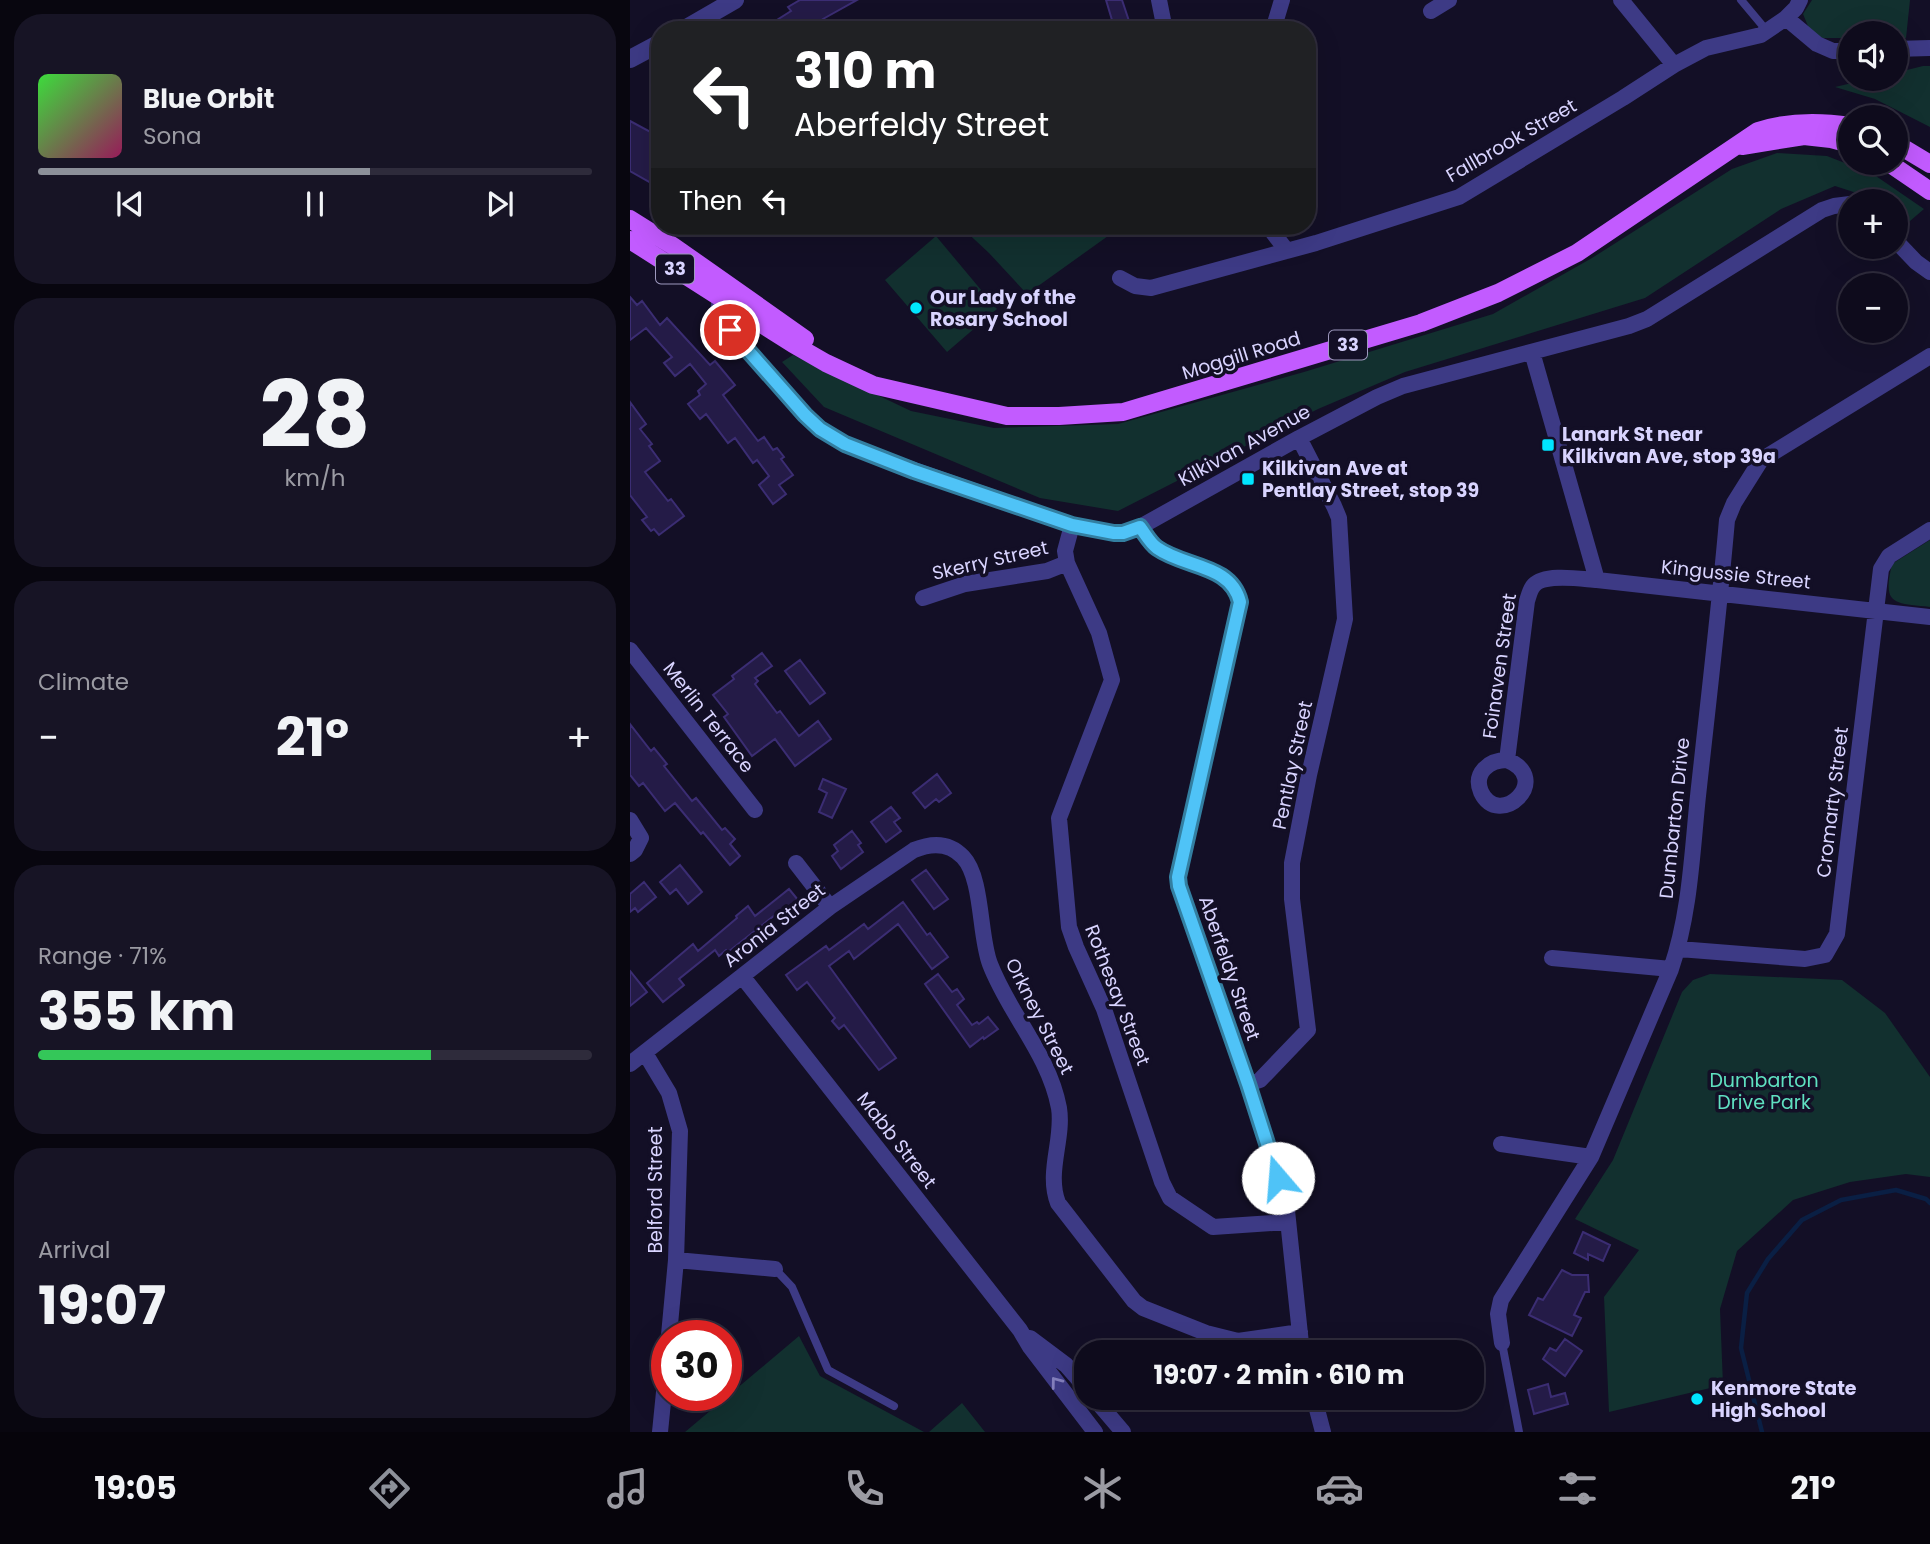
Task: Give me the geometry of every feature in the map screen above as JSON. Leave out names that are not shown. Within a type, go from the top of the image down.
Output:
[{"type":"main road","name":"Moggill Road","points":[[630,240],[805,339],[925,396],[1007,416],[1123,412],[1421,323],[1498,293],[1577,253],[1758,131],[1775,125],[1822,122],[1838,124]]},
{"type":"main road","name":"Moggill Road","points":[[1731,147],[1804,136],[1838,141]]},
{"type":"main road","points":[[1908,151],[1930,164]]},
{"type":"main road","points":[[1906,175],[1930,191]]},
{"type":"main road","name":"Moggill Road","points":[[630,219],[651,232]]},
{"type":"main road","name":"Moggill Road","points":[[655,235],[673,246],[725,292]]},
{"type":"street","points":[[698,21],[735,0]]},
{"type":"street","points":[[1158,0],[1163,21]]},
{"type":"street","points":[[1276,21],[1282,0]]},
{"type":"street","points":[[1431,12],[1449,0]]},
{"type":"street","points":[[1621,0],[1674,65]]},
{"type":"street","name":"Fallbrook Street","points":[[1120,278],[1135,286],[1152,288],[1287,251],[1459,197],[1674,65],[1706,48],[1761,35],[1786,18],[1800,0]]},
{"type":"street","points":[[1786,18],[1817,44],[1838,51]]},
{"type":"street","points":[[630,59],[651,48]]},
{"type":"street","points":[[1908,49],[1930,48]]},
{"type":"street","name":"Kilkivan Avenue","points":[[725,292],[718,305],[719,314],[730,330],[820,429],[845,444],[891,462],[1072,525],[1123,533],[1140,527],[1299,438],[1402,386],[1647,319],[1822,210],[1838,206]]},
{"type":"street","points":[[1275,235],[1287,251]]},
{"type":"street","points":[[1908,254],[1930,272]]},
{"type":"street","points":[[1532,352],[1597,580]]},
{"type":"street","name":"Dumbarton Drive","points":[[1502,1343],[1497,1314],[1501,1300],[1591,1157],[1679,948],[1727,520],[1734,503],[1761,460],[1930,356]]},
{"type":"street","name":"Pentlay Street","points":[[1248,1084],[1260,1080],[1308,1030],[1292,899],[1293,863],[1309,775],[1345,619],[1339,518],[1299,438]]},
{"type":"street","points":[[1067,563],[1065,551],[1072,525]]},
{"type":"street","name":"Aberfeldy Street","points":[[1140,527],[1155,547],[1170,556],[1225,576],[1237,590],[1240,602],[1178,877],[1286,1201],[1301,1340]]},
{"type":"street","name":"Cromarty Street","points":[[1679,948],[1805,959],[1825,955],[1837,934],[1881,569],[1889,556],[1930,530]]},
{"type":"street","name":"Skerry Street","points":[[923,598],[965,584],[1047,571],[1067,563]]},
{"type":"street","name":"Rothesay Street","points":[[1067,563],[1099,633],[1112,680],[1059,818],[1069,927],[1104,1009],[1162,1182],[1170,1198],[1213,1227],[1288,1222]]},
{"type":"street","name":"Kingussie Street","points":[[1538,582],[1552,578],[1597,580],[1930,617]]},
{"type":"street","name":"Foinaven Street","points":[[1507,760],[1527,601],[1532,587],[1538,582]]},
{"type":"street","name":"Merlin Terrace","points":[[631,652],[755,810]]},
{"type":"street","points":[[630,820],[641,838],[630,854]]},
{"type":"street","name":"Aronia Street","points":[[630,1064],[830,907],[914,850],[925,846],[945,845],[955,850]]},
{"type":"street","name":"Orkney Street","points":[[955,850],[968,863],[975,883],[990,964],[1012,1010],[1041,1058],[1056,1096],[1060,1125],[1054,1172],[1058,1203],[1134,1301],[1143,1308],[1206,1333],[1238,1341],[1300,1332]]},
{"type":"street","points":[[796,863],[830,907]]},
{"type":"street","points":[[1552,958],[1671,969]]},
{"type":"street","name":"Mabb Street","points":[[742,976],[1020,1330],[1095,1432]]},
{"type":"street","name":"Belford Street","points":[[645,1053],[668,1093],[680,1131],[676,1260],[670,1320]]},
{"type":"street","points":[[1501,1144],[1591,1157]]},
{"type":"street","points":[[676,1260],[775,1269]]},
{"type":"street","name":"Mabb Street","points":[[1020,1330],[1074,1374]]},
{"type":"street","points":[[1104,1410],[1123,1432]]},
{"type":"street","points":[[1317,1410],[1323,1432]]},
{"type":"street","points":[[660,1432],[662,1411]]},
{"type":"lane","points":[[1741,0],[1767,31]]},
{"type":"lane","points":[[775,1269],[792,1287],[828,1370],[894,1406]]},
{"type":"lane","points":[[1502,1343],[1520,1432]]},
{"type":"green space","points":[[1812,0],[1910,0],[1908,21],[1838,21],[1838,38],[1822,38],[1810,31],[1803,14]]},
{"type":"green space","points":[[1930,66],[1930,127],[1908,116],[1908,105],[1887,105],[1848,91],[1908,91],[1908,70]]},
{"type":"green space","points":[[1777,153],[1827,156],[1838,160],[1838,175],[1874,175],[1895,189],[1844,189],[1835,186],[1781,209],[1645,298],[1405,372],[1318,409],[1118,511],[1040,498],[824,407],[782,362],[793,355],[911,411],[994,428],[1118,424],[1304,372],[1493,314],[1592,258],[1732,169]]},
{"type":"green space","points":[[1908,198],[1924,209],[1908,223]]},
{"type":"green space","points":[[970,235],[1109,235],[1027,294]]},
{"type":"green space","points":[[936,236],[997,309],[947,352],[885,280]]},
{"type":"green space","points":[[1930,540],[1930,607],[1894,600],[1889,588],[1892,564]]},
{"type":"green space","name":"Dumbarton Drive Park","points":[[1710,974],[1842,980],[1885,1013],[1930,1077],[1930,1177],[1906,1174],[1850,1182],[1793,1200],[1737,1251],[1720,1309],[1723,1385],[1609,1412],[1604,1297],[1639,1250],[1575,1219],[1613,1160],[1682,992],[1693,980]]},
{"type":"green space","points":[[799,1336],[820,1376],[924,1432],[685,1432],[710,1411],[742,1411],[742,1384]]},
{"type":"green space","points":[[962,1403],[985,1432],[929,1432]]},
{"type":"building","points":[[800,0],[857,0],[823,19],[824,21],[775,21],[791,11],[788,7]]},
{"type":"building","points":[[1106,0],[1122,0],[1129,21],[1112,21]]},
{"type":"building","points":[[630,121],[651,132],[651,183],[630,171]]},
{"type":"building","points":[[630,297],[637,305],[642,301],[660,325],[667,318],[710,365],[715,361],[735,385],[723,395],[758,441],[764,437],[773,450],[777,448],[784,457],[781,459],[793,475],[779,485],[786,494],[773,504],[759,485],[769,476],[757,460],[753,463],[735,438],[728,443],[706,414],[700,419],[688,404],[700,395],[698,391],[706,384],[690,364],[675,376],[664,363],[672,357],[646,328],[630,340]]},
{"type":"building","points":[[630,402],[646,424],[640,429],[652,444],[649,446],[660,461],[645,472],[684,516],[659,535],[654,529],[651,531],[642,520],[647,517],[630,495]]},
{"type":"building","points":[[762,653],[772,666],[755,678],[758,681],[755,684],[777,713],[780,711],[799,736],[818,721],[831,739],[795,766],[775,739],[752,756],[724,717],[728,714],[713,695]]},
{"type":"building","points":[[800,660],[825,693],[810,704],[785,671]]},
{"type":"building","points":[[630,724],[651,751],[654,748],[667,764],[664,766],[692,801],[696,798],[722,830],[725,828],[735,839],[730,844],[740,856],[730,865],[675,803],[665,811],[643,783],[639,786],[630,775]]},
{"type":"building","points":[[937,774],[951,793],[939,802],[936,799],[925,808],[913,793]]},
{"type":"building","points":[[823,779],[846,789],[832,818],[819,812],[827,793],[819,789]]},
{"type":"building","points":[[891,807],[900,818],[894,822],[901,831],[886,842],[871,822]]},
{"type":"building","points":[[852,831],[861,843],[858,845],[863,852],[841,869],[832,856],[838,851],[834,845]]},
{"type":"building","points":[[680,865],[702,892],[688,904],[676,889],[670,894],[660,882]]},
{"type":"building","points":[[926,870],[948,899],[934,909],[912,880]]},
{"type":"building","points":[[644,882],[656,897],[638,912],[635,908],[630,912],[630,894]]},
{"type":"building","points":[[789,889],[798,900],[728,952],[726,950],[719,956],[715,950],[679,979],[684,985],[663,1002],[647,983],[693,944],[698,951],[748,906],[755,916]]},
{"type":"building","points":[[903,902],[927,935],[930,933],[948,957],[932,969],[898,924],[854,959],[849,951],[829,966],[896,1058],[879,1070],[844,1025],[839,1029],[832,1021],[835,1018],[807,982],[797,990],[786,975],[826,946],[829,950],[864,924],[868,929]]},
{"type":"building","points":[[630,971],[647,992],[630,1006]]},
{"type":"building","points":[[938,974],[952,992],[957,989],[964,999],[957,1005],[972,1025],[977,1022],[979,1024],[988,1017],[998,1029],[970,1047],[925,984]]},
{"type":"building","points":[[1583,1232],[1610,1245],[1603,1261],[1588,1254],[1588,1260],[1574,1253]]},
{"type":"building","points":[[1562,1270],[1572,1275],[1588,1275],[1589,1292],[1585,1292],[1574,1315],[1581,1318],[1572,1336],[1529,1315],[1538,1298],[1543,1300]]},
{"type":"building","points":[[1565,1339],[1582,1351],[1565,1376],[1543,1359],[1550,1348],[1556,1351]]},
{"type":"building","points":[[1548,1384],[1551,1397],[1565,1393],[1568,1404],[1534,1414],[1528,1390]]},
{"type":"waterway","points":[[1762,1432],[1741,1348],[1747,1293],[1768,1259],[1802,1220],[1841,1200],[1896,1190],[1926,1199],[1930,1203]]},
{"type":"place","name":"Our Lady of the Rosary School","points":[[916,308]]},
{"type":"place","name":"Lanark St near Kilkivan Ave, stop 39a","points":[[1548,445]]},
{"type":"place","name":"Kilkivan Ave at Pentlay Street, stop 39","points":[[1248,479]]},
{"type":"place","name":"Kenmore State High School","points":[[1697,1399]]},
{"type":"route","points":[[730,330],[805,415],[820,429],[845,444],[914,471],[1072,525],[1114,533],[1140,527],[1155,547],[1170,556],[1225,576],[1237,590],[1240,602],[1178,877],[1278,1178]]}]
